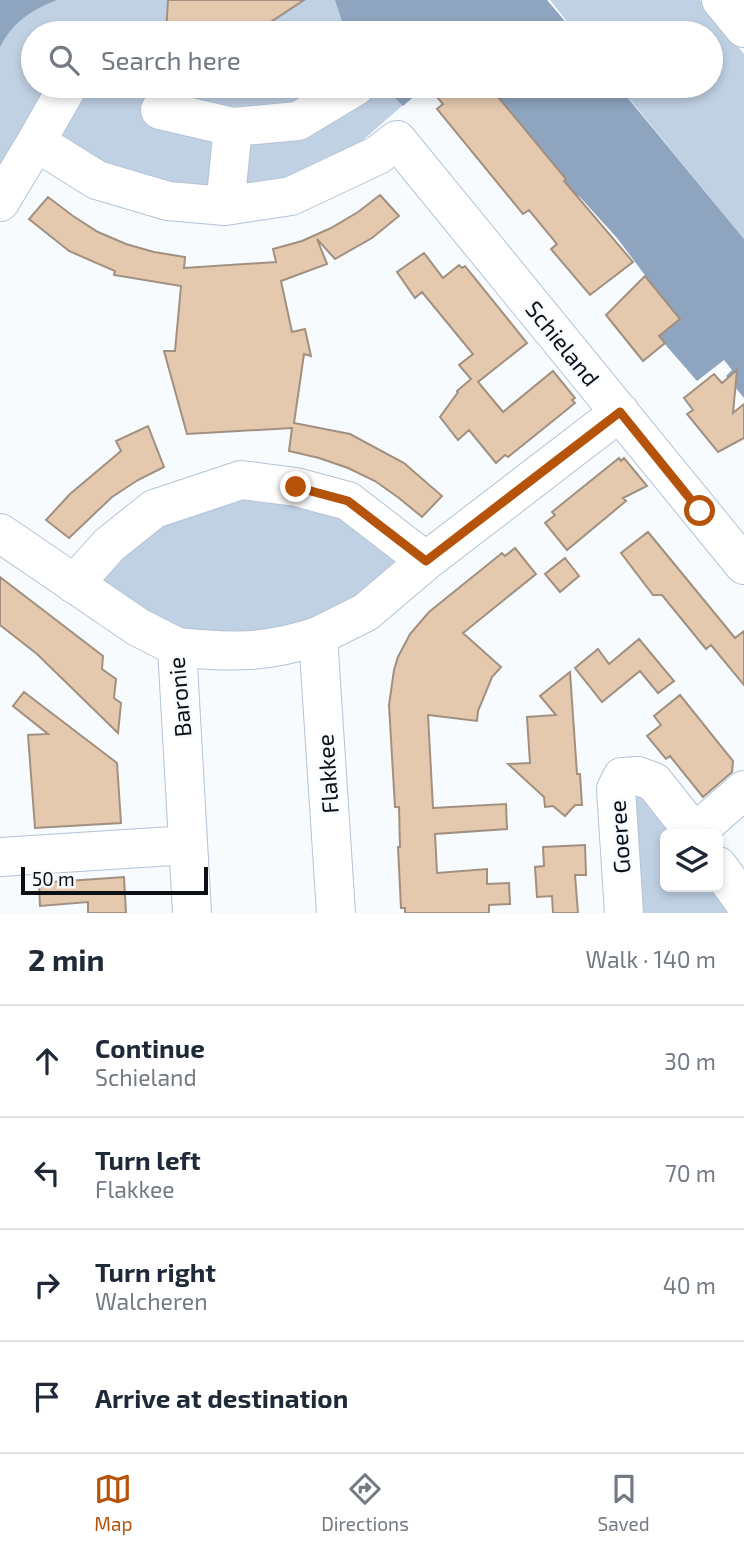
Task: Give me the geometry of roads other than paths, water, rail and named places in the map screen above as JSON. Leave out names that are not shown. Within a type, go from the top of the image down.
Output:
[{"type":"street","points":[[721,0],[744,28]]},
{"type":"street","points":[[0,202],[61,98]]},
{"type":"street","points":[[160,110],[233,127],[298,121],[336,98]]},
{"type":"street","points":[[36,142],[97,180],[168,201],[225,206],[233,127]]},
{"type":"street","name":"Schieland","points":[[225,206],[291,196],[379,155],[397,140],[744,565]]},
{"type":"street","points":[[177,647],[250,652],[286,647],[318,636],[366,612],[426,561],[620,412]]},
{"type":"street","points":[[74,584],[109,545],[154,509],[241,480],[296,487],[348,501],[426,561]]},
{"type":"street","name":"Baronie","points":[[0,533],[138,627],[177,647],[192,913]]},
{"type":"street","name":"Flakkee","points":[[318,636],[336,913]]},
{"type":"street","name":"Goeree","points":[[624,913],[616,789],[621,777],[638,776],[654,782],[690,829]]},
{"type":"street","name":"Goeree","points":[[700,829],[744,790]]},
{"type":"street","points":[[0,857],[188,845]]},
{"type":"street","points":[[723,873],[744,902]]}]
